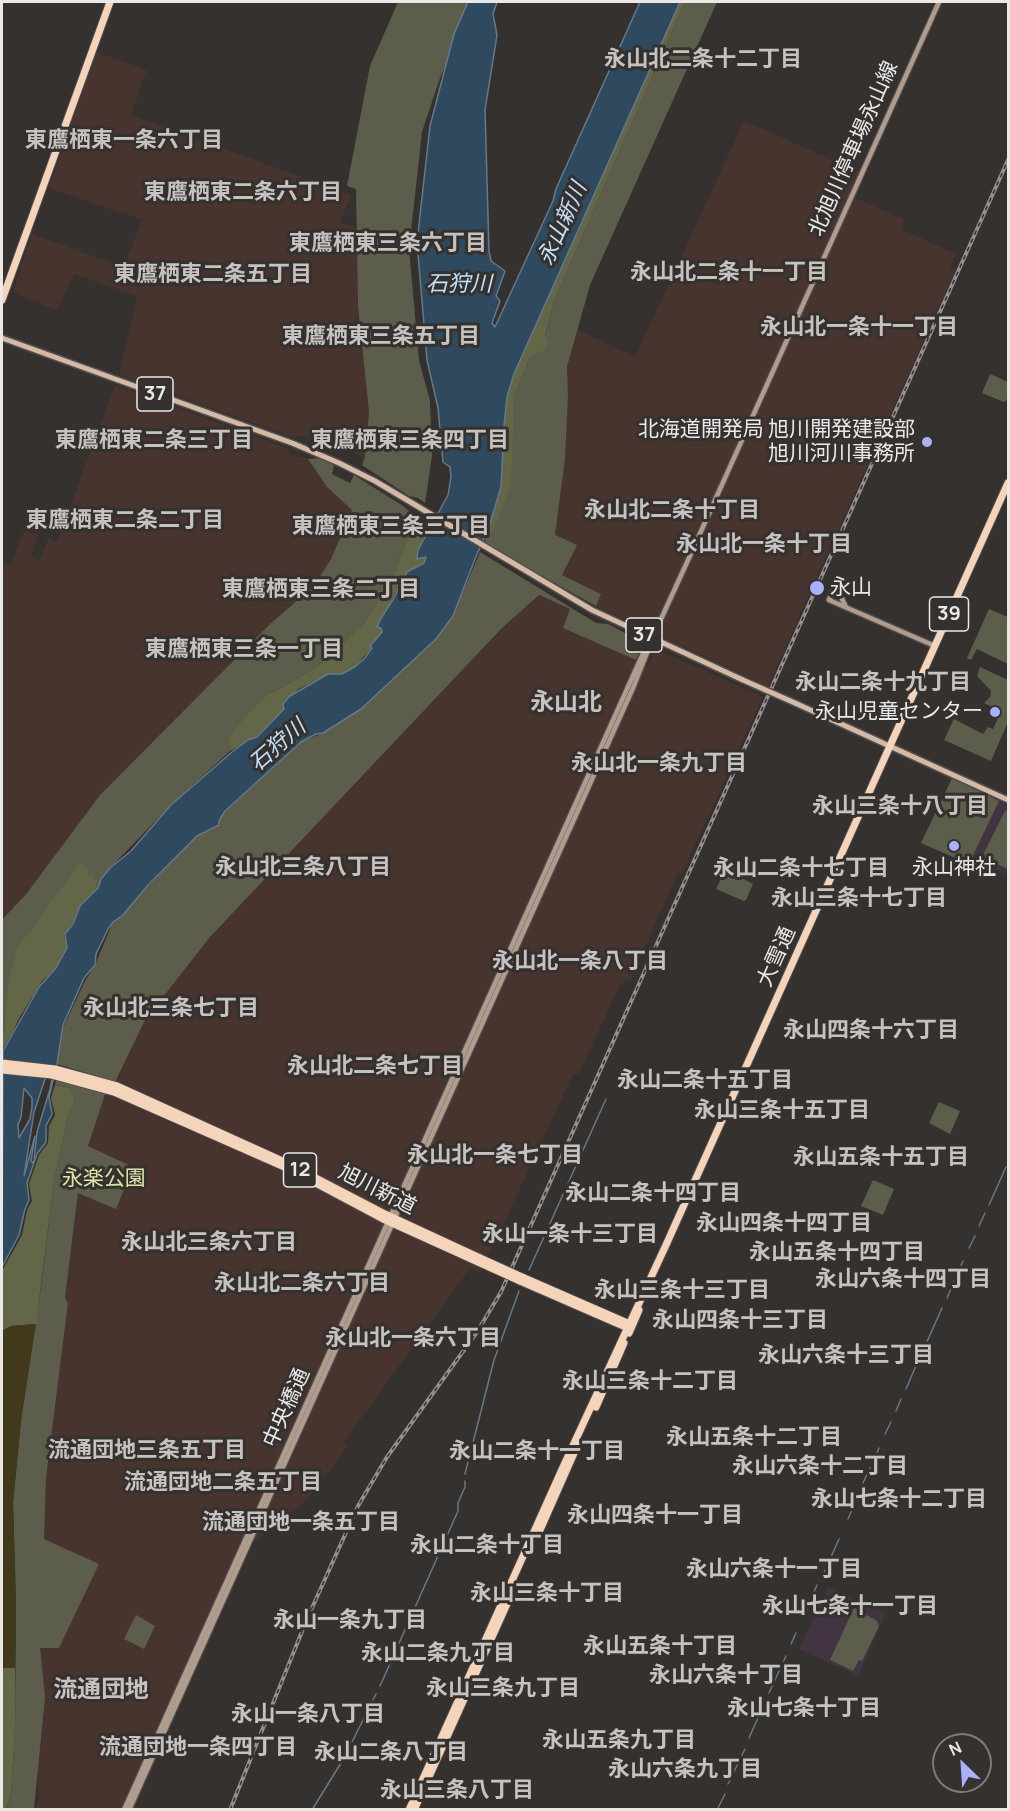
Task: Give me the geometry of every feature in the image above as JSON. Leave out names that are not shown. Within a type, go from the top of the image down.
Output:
[{"type":"highway","points":[[2,300],[110,2]]},
{"type":"highway","name":"大雪通","points":[[414,1809],[1008,483]]},
{"type":"highway","name":"旭川新道","points":[[2,1063],[55,1069],[116,1089],[289,1169],[391,1220],[630,1326]]},
{"type":"highway","name":"旭川新道","points":[[2,1070],[102,1085]]},
{"type":"highway","name":"大雪通","points":[[409,1809],[630,1326]]},
{"type":"main road","name":"北旭川停車場永山線","points":[[391,1220],[645,649],[652,639],[939,2]]},
{"type":"main road","name":"37","points":[[2,338],[288,442],[358,472],[592,610],[1008,800]]},
{"type":"main road","points":[[846,607],[934,646]]},
{"type":"main road","name":"中央橋通","points":[[129,1809],[391,1220]]},
{"type":"main road","name":"中央橋通","points":[[124,1809],[214,1616]]},
{"type":"shaded area","points":[[96,52],[147,70],[131,115],[351,195],[340,222],[356,228],[358,306],[369,412],[365,458],[345,449],[342,452],[307,436],[293,437],[119,375],[137,296],[74,274],[57,310],[13,293],[32,234],[124,267],[142,220],[49,188]]},
{"type":"shaded area","points":[[744,121],[866,175],[855,198],[904,219],[901,229],[956,254],[950,268],[955,271],[768,686],[596,606],[601,594],[562,575],[555,535],[565,459],[567,367],[578,330],[635,357]]},
{"type":"shaded area","points":[[115,385],[286,448],[291,455],[308,459],[327,487],[352,510],[331,559],[313,587],[270,624],[100,795],[27,893],[2,920],[2,564],[10,566],[24,531],[38,535],[31,556],[40,560],[48,539],[57,542]]},
{"type":"shaded area","points":[[539,595],[570,609],[563,628],[648,665],[656,649],[763,697],[682,873],[678,872],[630,981],[626,979],[619,987],[578,1075],[573,1074],[481,1272],[470,1268],[344,1442],[348,1446],[306,1501],[253,1542],[134,1809],[36,1809],[39,1796],[33,1648],[99,1565],[44,1539],[46,1478],[68,1303],[65,1299],[78,1193],[133,1168],[88,1146],[104,1096],[145,1020],[210,937],[501,629]]},
{"type":"shaded area","points":[[999,801],[1008,805],[1008,876],[983,861],[979,869],[969,864]]},
{"type":"shaded area","points":[[828,1587],[886,1613],[858,1676],[799,1649]]},
{"type":"green space","points":[[398,2],[473,2],[440,78],[422,132],[409,249],[419,360],[430,401],[432,456],[425,503],[409,496],[362,465],[365,457],[369,412],[358,306],[356,189],[347,186],[370,66]]},
{"type":"green space","points":[[680,2],[685,2],[554,301],[545,336],[548,342],[545,350],[530,356],[514,397],[511,484],[494,530],[484,544],[501,487],[507,397],[514,374]]},
{"type":"green space","points":[[685,2],[717,2],[590,285],[567,367],[565,459],[555,535],[577,545],[562,575],[601,594],[596,606],[484,544],[494,530],[514,397],[530,356],[537,352],[545,337],[554,301]]},
{"type":"green space","points":[[990,374],[1008,382],[1006,401],[982,393]]},
{"type":"green space","points":[[319,458],[334,465],[332,474],[350,483],[354,475],[403,506],[416,517],[394,573],[366,621],[324,661],[267,695],[228,740],[230,751],[171,805],[110,868],[95,891],[98,880],[94,880],[5,1025],[2,1036],[2,920],[27,893],[100,795],[270,624],[313,587],[331,559],[352,510],[327,487],[308,459]]},
{"type":"green space","points":[[416,517],[428,524],[417,558],[426,556],[424,563],[407,572],[377,627],[381,628],[382,632],[370,646],[372,647],[356,666],[342,674],[328,674],[297,690],[284,709],[256,737],[230,751],[228,740],[245,717],[267,695],[324,661],[366,621],[394,573]]},
{"type":"green space","points":[[480,552],[596,623],[608,624],[640,641],[642,645],[636,660],[563,628],[570,609],[539,595],[501,629],[210,937],[145,1020],[115,1082],[57,1064],[63,1028],[95,965],[113,922],[197,836],[215,827],[225,812],[301,742],[323,733],[453,616]]},
{"type":"green space","points":[[989,609],[1008,617],[1008,664],[977,649],[971,660],[967,658]]},
{"type":"green space","points":[[980,667],[1008,680],[1008,722],[991,761],[944,740],[954,719],[983,734],[988,727],[993,729],[1001,711],[984,703],[990,697],[991,691],[977,676]]},
{"type":"green space","points":[[952,778],[999,801],[969,864],[921,843]]},
{"type":"green space","points":[[1008,810],[1008,869],[986,859],[984,853],[1005,811]]},
{"type":"green space","points":[[730,860],[737,863],[733,873],[753,884],[744,901],[716,889]]},
{"type":"green space","points":[[80,863],[87,867],[88,874],[93,875],[94,880],[98,880],[95,891],[80,905],[72,924],[64,935],[67,948],[56,968],[42,981],[2,1050],[8,986],[17,949]]},
{"type":"green space","name":"永楽公園","points":[[56,1080],[105,1094],[88,1146],[133,1167],[116,1209],[78,1193],[65,1298],[68,1303],[46,1478],[44,1539],[99,1564],[59,1648],[40,1648],[45,1697],[34,1809],[6,1810],[11,1792],[15,1730],[16,1602],[13,1503],[21,1420],[54,1181],[68,1116],[75,1098],[71,1088],[55,1085]]},
{"type":"green space","points":[[55,1085],[71,1088],[75,1098],[68,1116],[54,1181],[36,1324],[11,1326],[2,1331],[2,1271],[22,1235],[27,1210],[32,1201],[29,1184],[39,1155],[48,1143],[49,1126],[55,1115],[51,1098]]},
{"type":"green space","points":[[939,1102],[960,1111],[950,1134],[929,1123]]},
{"type":"green space","points":[[873,1180],[894,1189],[883,1215],[861,1206]]},
{"type":"green space","points":[[854,1608],[877,1621],[879,1626],[862,1661],[859,1660],[853,1671],[830,1660]]},
{"type":"green space","points":[[136,1615],[155,1626],[144,1649],[124,1639]]},
{"type":"green space","points":[[2,1668],[15,1668],[15,1730],[11,1792],[6,1809],[2,1810]]},
{"type":"sand","points":[[36,1324],[21,1420],[13,1503],[15,1668],[2,1668],[2,1331],[11,1326]]},
{"type":"water","name":"石狩川","points":[[468,2],[497,2],[493,14],[497,35],[485,110],[489,251],[491,261],[505,271],[496,296],[500,301],[492,323],[495,327],[640,2],[680,2],[514,374],[507,397],[501,487],[489,527],[453,616],[436,639],[361,709],[323,733],[301,742],[225,811],[219,825],[197,836],[108,929],[96,954],[95,965],[84,978],[63,1025],[49,1097],[52,1114],[46,1126],[46,1142],[37,1154],[27,1183],[29,1200],[19,1235],[2,1267],[3,1051],[39,987],[56,968],[67,948],[65,934],[73,924],[80,906],[98,888],[101,879],[110,868],[131,851],[171,805],[232,752],[248,740],[257,737],[284,709],[283,704],[290,696],[328,674],[342,674],[364,659],[372,648],[370,646],[382,632],[381,628],[377,627],[407,572],[424,563],[426,557],[417,559],[418,550],[448,495],[451,477],[450,467],[443,462],[438,408],[427,360],[417,242],[430,126],[454,34]],"holes":[[[47,1073],[53,1074],[50,1089],[37,1132],[34,1160],[33,1163],[31,1161],[35,1136],[24,1176],[34,1112]],[[24,1088],[32,1098],[32,1107],[30,1119],[19,1138],[18,1125]]]},
{"type":"waterway","points":[[529,1270],[606,1099]]},
{"type":"waterway","points":[[989,1205],[1006,1167]]},
{"type":"waterway","points":[[979,1226],[985,1213]]},
{"type":"waterway","points":[[969,1248],[975,1236]]},
{"type":"waterway","points":[[947,1298],[963,1261]]},
{"type":"waterway","points":[[465,1474],[494,1360],[519,1291]]},
{"type":"waterway","points":[[926,1344],[942,1308]]},
{"type":"waterway","points":[[906,1389],[922,1352]]},
{"type":"waterway","points":[[896,1411],[901,1399]]},
{"type":"waterway","points":[[885,1434],[891,1422]]},
{"type":"waterway","points":[[873,1463],[879,1448]]},
{"type":"waterway","points":[[863,1483],[870,1468]]},
{"type":"waterway","points":[[380,1686],[458,1511],[458,1503],[465,1487],[465,1481]]},
{"type":"waterway","points":[[848,1519],[859,1493]]},
{"type":"waterway","points":[[823,1575],[839,1539]]},
{"type":"waterway","points":[[804,1616],[817,1585]]},
{"type":"waterway","points":[[791,1644],[796,1633]]},
{"type":"waterway","points":[[769,1693],[786,1656]]},
{"type":"waterway","points":[[312,1810],[344,1758],[376,1694]]},
{"type":"waterway","points":[[749,1738],[765,1702]]},
{"type":"waterway","points":[[728,1784],[745,1749]]},
{"type":"waterway","points":[[717,1810],[725,1794]]},
{"type":"railway","points":[[230,1810],[307,1619],[358,1506],[387,1457],[477,1332],[501,1292],[1008,160]]},
{"type":"place","name":"北海道開発局 旭川開発建設部 旭川河川事務所","points":[[927,442]]},
{"type":"place","name":"永山","points":[[817,588]]},
{"type":"place","name":"永山児童センター","points":[[995,712]]},
{"type":"place","name":"永山神社","points":[[954,846]]},
{"type":"district","name":"永山北二条十二丁目","points":[[703,60]]},
{"type":"district","name":"東鷹栖東一条六丁目","points":[[124,141]]},
{"type":"district","name":"東鷹栖東二条六丁目","points":[[243,193]]},
{"type":"district","name":"東鷹栖東三条六丁目","points":[[388,244]]},
{"type":"district","name":"永山北二条十一丁目","points":[[729,273]]},
{"type":"district","name":"東鷹栖東二条五丁目","points":[[213,275]]},
{"type":"district","name":"永山北一条十一丁目","points":[[859,328]]},
{"type":"district","name":"東鷹栖東三条五丁目","points":[[381,337]]},
{"type":"district","name":"東鷹栖東二条三丁目","points":[[154,441]]},
{"type":"district","name":"東鷹栖東三条四丁目","points":[[410,441]]},
{"type":"district","name":"永山北二条十丁目","points":[[672,511]]},
{"type":"district","name":"東鷹栖東二条二丁目","points":[[125,521]]},
{"type":"district","name":"東鷹栖東三条三丁目","points":[[391,527]]},
{"type":"district","name":"永山北一条十丁目","points":[[764,545]]},
{"type":"district","name":"東鷹栖東三条二丁目","points":[[321,590]]},
{"type":"district","name":"東鷹栖東三条一丁目","points":[[244,650]]},
{"type":"district","name":"永山二条十九丁目","points":[[883,683]]},
{"type":"district","name":"永山北","points":[[566,703]]},
{"type":"district","name":"永山北一条九丁目","points":[[659,764]]},
{"type":"district","name":"永山三条十八丁目","points":[[900,807]]},
{"type":"district","name":"永山北三条八丁目","points":[[303,868]]},
{"type":"district","name":"永山二条十七丁目","points":[[801,869]]},
{"type":"district","name":"永山三条十七丁目","points":[[859,899]]},
{"type":"district","name":"永山北一条八丁目","points":[[580,962]]},
{"type":"district","name":"永山北三条七丁目","points":[[171,1009]]},
{"type":"district","name":"永山四条十六丁目","points":[[871,1031]]},
{"type":"district","name":"永山北二条七丁目","points":[[375,1067]]},
{"type":"district","name":"永山二条十五丁目","points":[[705,1081]]},
{"type":"district","name":"永山三条十五丁目","points":[[782,1111]]},
{"type":"district","name":"永山北一条七丁目","points":[[495,1156]]},
{"type":"district","name":"永山五条十五丁目","points":[[881,1158]]},
{"type":"district","name":"永山二条十四丁目","points":[[653,1194]]},
{"type":"district","name":"永山四条十四丁目","points":[[784,1224]]},
{"type":"district","name":"永山一条十三丁目","points":[[570,1235]]},
{"type":"district","name":"永山北三条六丁目","points":[[209,1243]]},
{"type":"district","name":"永山五条十四丁目","points":[[837,1253]]},
{"type":"district","name":"永山六条十四丁目","points":[[903,1280]]},
{"type":"district","name":"永山北二条六丁目","points":[[302,1284]]},
{"type":"district","name":"永山三条十三丁目","points":[[682,1291]]},
{"type":"district","name":"永山四条十三丁目","points":[[740,1321]]},
{"type":"district","name":"永山北一条六丁目","points":[[413,1339]]},
{"type":"district","name":"永山六条十三丁目","points":[[846,1356]]},
{"type":"district","name":"永山三条十二丁目","points":[[650,1382]]},
{"type":"district","name":"永山五条十二丁目","points":[[754,1438]]},
{"type":"district","name":"流通団地三条五丁目","points":[[147,1451]]},
{"type":"district","name":"永山二条十一丁目","points":[[537,1452]]},
{"type":"district","name":"永山六条十二丁目","points":[[820,1467]]},
{"type":"district","name":"流通団地二条五丁目","points":[[223,1483]]},
{"type":"district","name":"永山七条十二丁目","points":[[899,1500]]},
{"type":"district","name":"永山四条十一丁目","points":[[655,1516]]},
{"type":"district","name":"流通団地一条五丁目","points":[[301,1523]]},
{"type":"district","name":"永山二条十丁目","points":[[487,1546]]},
{"type":"district","name":"永山六条十一丁目","points":[[774,1570]]},
{"type":"district","name":"永山三条十丁目","points":[[547,1594]]},
{"type":"district","name":"永山七条十一丁目","points":[[850,1607]]},
{"type":"district","name":"永山一条九丁目","points":[[350,1621]]},
{"type":"district","name":"永山五条十丁目","points":[[660,1647]]},
{"type":"district","name":"永山二条九丁目","points":[[438,1654]]},
{"type":"district","name":"永山六条十丁目","points":[[726,1676]]},
{"type":"district","name":"永山三条九丁目","points":[[503,1689]]},
{"type":"district","name":"流通団地","points":[[101,1690]]},
{"type":"district","name":"永山七条十丁目","points":[[804,1709]]},
{"type":"district","name":"永山一条八丁目","points":[[308,1715]]},
{"type":"district","name":"永山五条九丁目","points":[[619,1741]]},
{"type":"district","name":"流通団地一条四丁目","points":[[198,1748]]},
{"type":"district","name":"永山二条八丁目","points":[[391,1753]]},
{"type":"district","name":"永山六条九丁目","points":[[685,1770]]},
{"type":"district","name":"永山三条八丁目","points":[[457,1791]]},
{"type":"water label","name":"永山新川","points":[[563,224]]}]
